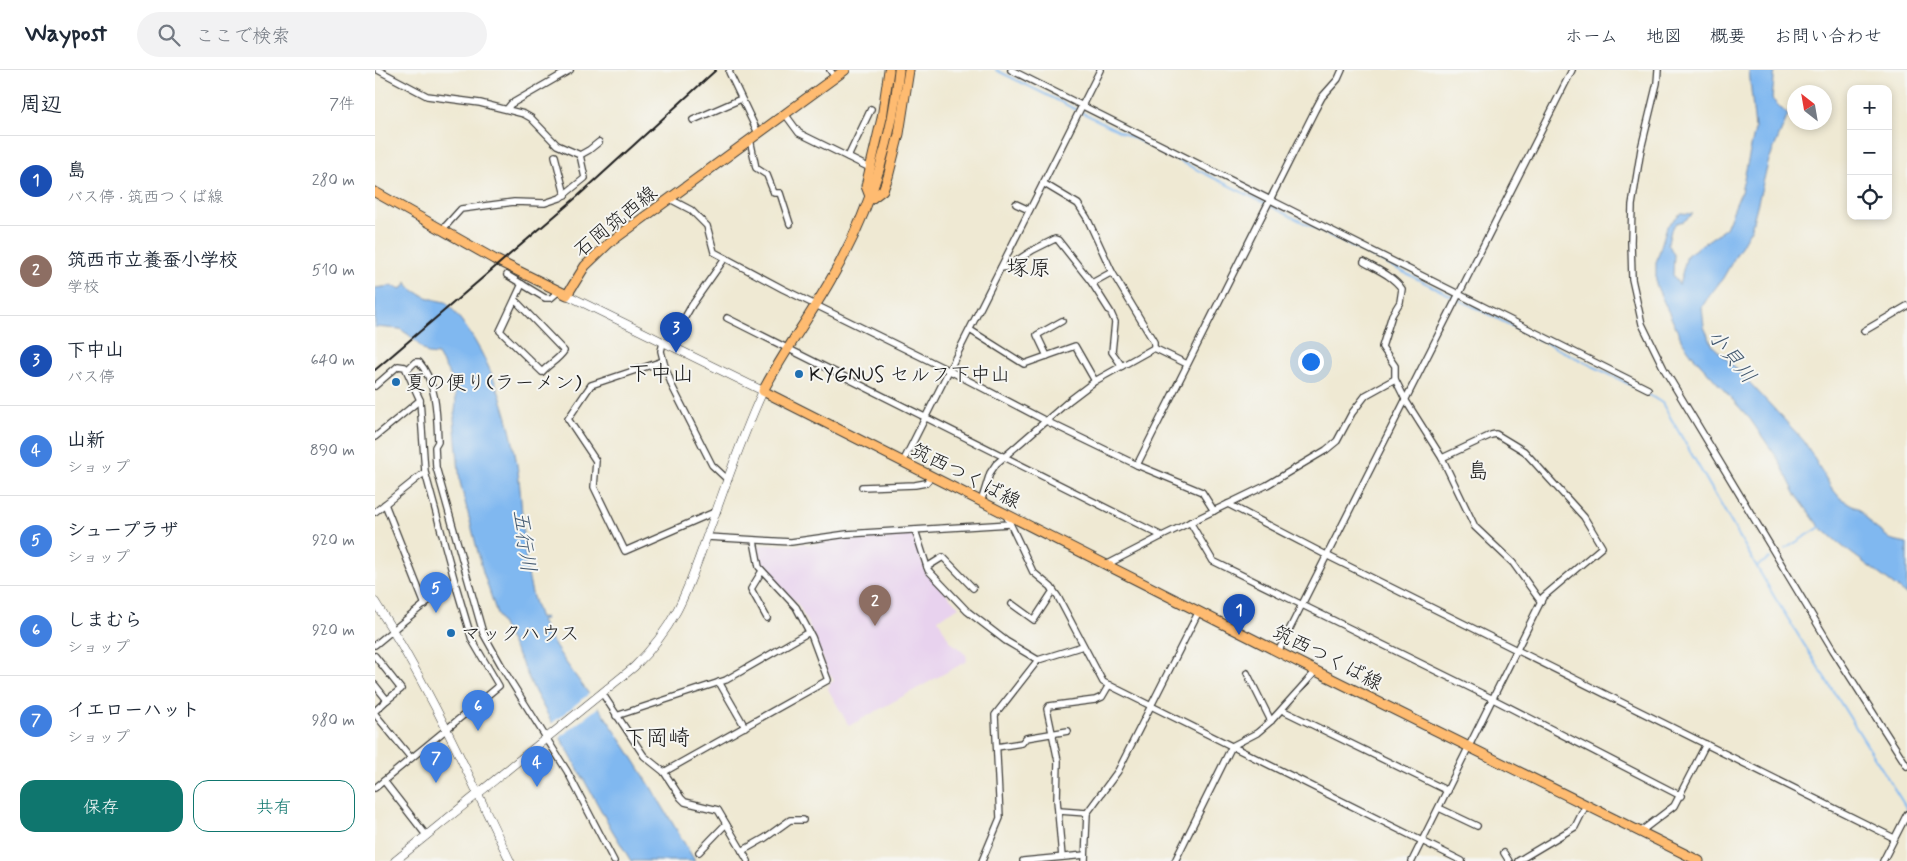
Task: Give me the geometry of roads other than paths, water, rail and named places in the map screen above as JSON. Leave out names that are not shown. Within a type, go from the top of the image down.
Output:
[{"type":"main road","name":"石岡筑西線","points":[[563,293],[595,255],[785,114],[833,74],[845,70]]},
{"type":"main road","points":[[871,199],[866,186],[882,118],[889,70]]},
{"type":"main road","points":[[763,391],[844,256],[871,199],[889,137],[899,70]]},
{"type":"main road","points":[[871,199],[883,190],[888,177],[899,134],[909,70]]},
{"type":"main road","points":[[375,192],[442,230],[563,293]]},
{"type":"main road","name":"筑西つくば線","points":[[763,391],[1278,652],[1699,861]]},
{"type":"street","points":[[378,70],[427,96],[480,103],[524,114],[531,118],[557,145],[580,155]]},
{"type":"street","points":[[507,109],[511,104],[570,70]]},
{"type":"street","points":[[730,70],[729,72],[754,136],[756,168],[767,175],[774,193],[780,193],[791,224]]},
{"type":"street","points":[[1011,70],[1080,110],[1458,298],[1648,389]]},
{"type":"street","points":[[903,462],[927,418],[1100,70]]},
{"type":"street","points":[[1137,465],[1322,97],[1338,79],[1343,70]]},
{"type":"street","points":[[1278,652],[1572,70]]},
{"type":"street","points":[[1658,70],[1657,83],[1641,149],[1632,204],[1632,279],[1641,324],[1664,369],[1833,650],[1907,766]]},
{"type":"street","points":[[693,120],[741,99]]},
{"type":"street","points":[[848,157],[871,109]]},
{"type":"street","points":[[785,114],[799,133],[870,168]]},
{"type":"street","points":[[580,155],[599,142]]},
{"type":"street","points":[[442,230],[461,209],[514,202],[545,202],[561,198],[585,178],[580,155]]},
{"type":"street","points":[[555,156],[565,195]]},
{"type":"street","points":[[1043,183],[1078,204],[1087,218],[1112,272],[1154,342],[1155,348]]},
{"type":"street","points":[[670,199],[691,210],[707,226],[714,252],[1047,421],[1137,465],[1202,492],[1214,511]]},
{"type":"street","points":[[1016,204],[1029,210]]},
{"type":"street","points":[[1001,268],[1007,268],[1033,250],[1055,239],[1062,243],[1111,313],[1115,322],[1112,352],[1122,366]]},
{"type":"street","points":[[725,258],[661,351],[672,386],[712,465],[728,480]]},
{"type":"street","points":[[1364,262],[1397,282],[1402,289],[1400,302],[1392,315],[1382,347],[1395,366],[1395,379],[1406,401],[1442,458],[1475,527],[1513,562],[1541,602]]},
{"type":"street","points":[[1092,284],[1112,272]]},
{"type":"street","points":[[395,861],[600,695],[633,667],[661,638],[686,595],[763,391],[563,293],[551,298],[545,298],[507,275]]},
{"type":"street","points":[[515,300],[564,351],[559,358],[549,364],[542,372],[500,331],[515,300],[523,284]]},
{"type":"street","points":[[1864,331],[1907,306]]},
{"type":"street","points":[[727,318],[1162,536]]},
{"type":"street","points":[[1047,356],[1037,335],[1062,321]]},
{"type":"street","points":[[970,330],[1024,364],[1075,346],[1095,382]]},
{"type":"street","points":[[1155,348],[1187,364]]},
{"type":"street","points":[[981,502],[990,473],[996,464],[1095,382],[1155,348]]},
{"type":"street","points":[[663,361],[591,386],[568,419],[596,461],[594,487],[625,551],[717,511]]},
{"type":"street","points":[[375,788],[499,686],[472,640],[436,466],[435,447],[438,442],[434,396],[426,374],[419,362],[415,362],[407,370]]},
{"type":"street","points":[[375,386],[398,366],[405,367],[407,370],[420,400],[425,469],[460,583],[483,633],[505,672],[549,737],[614,861]]},
{"type":"street","points":[[1106,565],[1267,485],[1325,450],[1337,441],[1352,413],[1366,395],[1395,379]]},
{"type":"street","points":[[375,438],[420,400]]},
{"type":"street","points":[[1412,861],[1543,597],[1602,547],[1584,517],[1524,451],[1496,434],[1442,458]]},
{"type":"street","points":[[375,512],[425,469],[436,466]]},
{"type":"street","points":[[862,487],[915,485],[926,483],[931,476]]},
{"type":"street","points":[[385,504],[425,605]]},
{"type":"street","points":[[1228,504],[1328,556],[1894,838]]},
{"type":"street","points":[[1005,514],[1033,572],[1053,591],[1103,682],[1462,861]]},
{"type":"street","points":[[1190,522],[1213,561],[1493,699],[1681,796]]},
{"type":"street","points":[[707,537],[791,542],[847,534],[1010,524]]},
{"type":"street","points":[[915,530],[928,570],[967,611],[1006,641],[1038,660]]},
{"type":"street","points":[[663,772],[828,680],[809,632],[796,607],[759,567],[754,541]]},
{"type":"street","points":[[927,567],[943,558],[973,588]]},
{"type":"street","points":[[762,571],[751,589],[767,618]]},
{"type":"street","points":[[375,645],[425,605],[460,583]]},
{"type":"street","points":[[1012,604],[1034,620],[1053,591]]},
{"type":"street","points":[[375,602],[393,630],[446,730],[510,861]]},
{"type":"street","points":[[1026,861],[1061,857],[1085,858],[1087,813],[1118,771],[1199,611]]},
{"type":"street","points":[[616,716],[719,682],[809,632]]},
{"type":"street","points":[[982,861],[999,818],[995,714],[1038,660],[1083,646]]},
{"type":"street","points":[[375,656],[401,689],[387,700],[375,715],[411,758]]},
{"type":"street","points":[[1175,861],[1233,746],[1257,733],[1271,721],[1316,671]]},
{"type":"street","points":[[1247,673],[1271,721]]},
{"type":"street","points":[[719,682],[745,727]]},
{"type":"street","points":[[375,685],[387,700]]},
{"type":"street","points":[[1061,857],[1057,800],[1058,761],[1047,709],[1049,706],[1095,700],[1102,696],[1109,685]]},
{"type":"street","points":[[600,695],[644,756],[663,772],[685,802],[718,810],[748,861]]},
{"type":"street","points":[[1282,710],[1448,791]]},
{"type":"street","points":[[997,747],[1022,743],[1026,738],[1068,731]]},
{"type":"street","points":[[1640,832],[1667,813],[1681,796],[1706,744]]},
{"type":"street","points":[[384,781],[426,836]]},
{"type":"street","points":[[1518,861],[1575,827],[1586,805]]},
{"type":"street","points":[[1439,808],[1477,826]]},
{"type":"street","points":[[1059,811],[1087,813]]},
{"type":"street","points":[[1883,861],[1907,814]]},
{"type":"street","points":[[742,850],[765,838],[790,820],[803,820]]},
{"type":"street","points":[[699,852],[726,824]]},
{"type":"street","points":[[1504,853],[1509,861]]},
{"type":"water","points":[[1749,70],[1775,70],[1772,99],[1787,114],[1787,117],[1769,160],[1751,229],[1723,278],[1702,307],[1704,327],[1713,346],[1804,441],[1831,487],[1840,498],[1859,509],[1873,526],[1893,541],[1907,544],[1907,595],[1842,546],[1818,525],[1795,493],[1778,459],[1750,419],[1693,356],[1682,341],[1656,285],[1656,263],[1667,226],[1681,213],[1693,214],[1684,221],[1676,223],[1671,230],[1668,243],[1674,255],[1673,275],[1679,285],[1687,255],[1726,228],[1741,192],[1755,129]]},
{"type":"water","points":[[407,282],[418,293],[446,302],[475,341],[486,362],[496,384],[510,431],[519,479],[528,575],[540,618],[545,617],[546,619],[541,621],[564,660],[632,756],[695,861],[631,861],[535,692],[498,617],[483,572],[460,482],[454,419],[455,391],[451,377],[438,355],[428,354],[409,335],[400,329],[375,327],[375,288],[391,286],[402,289]]},
{"type":"waterway","points":[[996,70],[1643,391],[1662,403],[1775,598],[1907,809]]},
{"type":"waterway","points":[[1785,549],[1822,526]]},
{"type":"waterway","points":[[1757,566],[1770,558]]},
{"type":"railway","points":[[375,370],[578,196],[716,70]]},
{"type":"place","name":"下中山","points":[[676,353]]},
{"type":"place","name":"KYGNUS セルフ下中山","points":[[799,374]]},
{"type":"place","name":"夏の便り(ラーメン)","points":[[396,382]]},
{"type":"place","name":"シュープラザ","points":[[436,613]]},
{"type":"place","name":"筑西市立養蚕小学校","points":[[875,626]]},
{"type":"place","name":"マックハウス","points":[[451,633]]},
{"type":"place","name":"島","points":[[1239,635]]},
{"type":"place","name":"しまむら","points":[[478,731]]},
{"type":"place","name":"イエローハット","points":[[436,783]]},
{"type":"place","name":"山新","points":[[537,787]]},
{"type":"district","name":"塚原","points":[[1029,267]]},
{"type":"district","name":"下中山","points":[[661,373]]},
{"type":"district","name":"島","points":[[1478,470]]},
{"type":"district","name":"下岡崎","points":[[657,737]]},
{"type":"water label","name":"小貝川","points":[[1732,356]]},
{"type":"water label","name":"五行川","points":[[525,541]]}]
